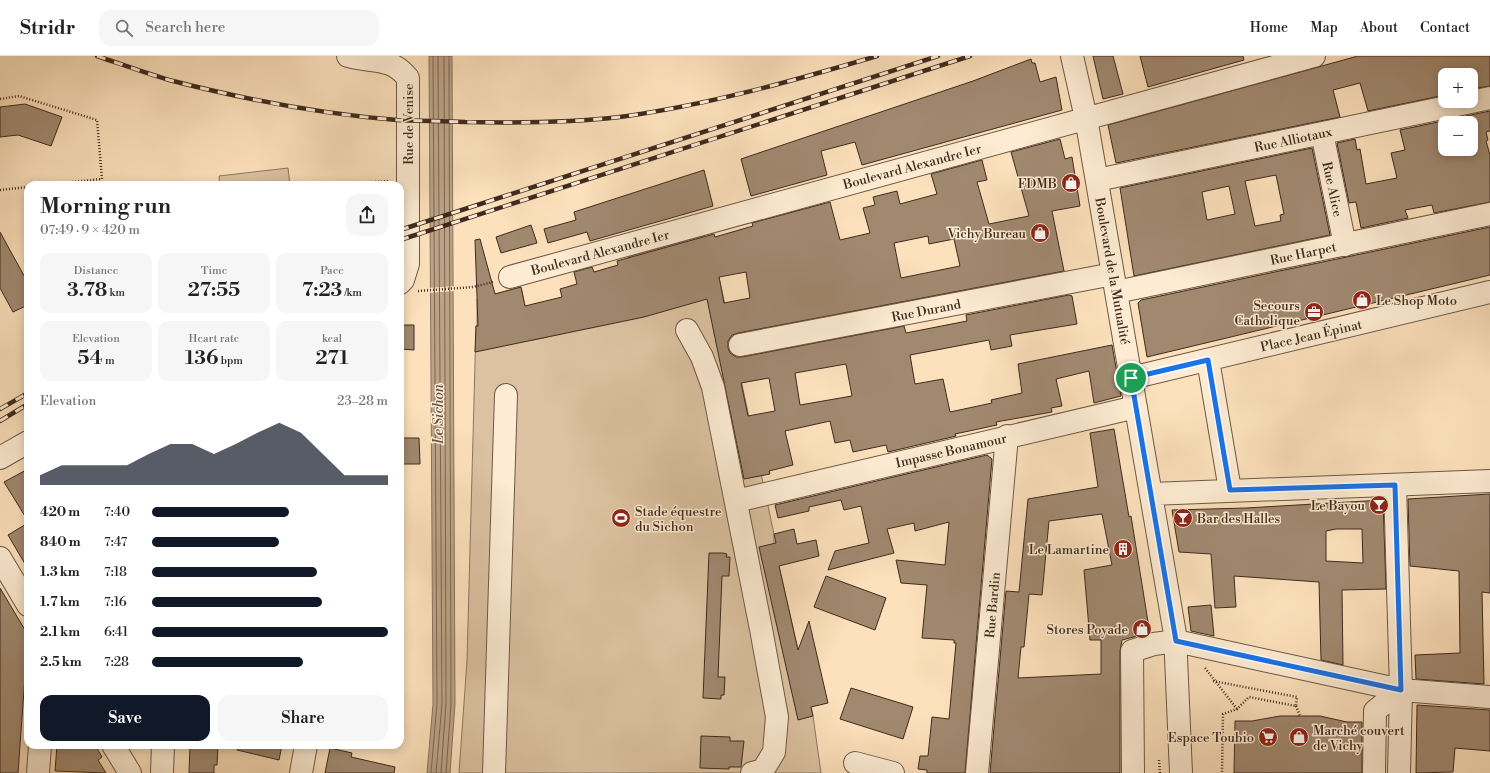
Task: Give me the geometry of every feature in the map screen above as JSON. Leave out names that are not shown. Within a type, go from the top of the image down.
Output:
[{"type":"street","name":"Rue de Venise","points":[[348,56],[385,61],[400,68],[408,78],[408,264],[404,277]]},
{"type":"street","name":"Boulevard de la Mutualité","points":[[1072,56],[1086,118],[1176,641],[1181,773]]},
{"type":"street","name":"Boulevard Alexandre Ier","points":[[510,277],[1314,56]]},
{"type":"street","name":"Rue Alliotaux","points":[[1097,180],[1490,98]]},
{"type":"street","name":"Rue Alice","points":[[1322,133],[1345,245]]},
{"type":"street","name":"Rue Harpet","points":[[1115,283],[1345,245],[1490,214]]},
{"type":"street","name":"Rue Durand","points":[[740,345],[1115,283]]},
{"type":"street","name":"Place Jean Épinat","points":[[1131,378],[1490,292]]},
{"type":"street","points":[[687,330],[702,357],[713,387],[777,718],[774,752],[763,770],[752,773]]},
{"type":"street","points":[[1208,360],[1230,490]]},
{"type":"street","points":[[494,773],[506,395]]},
{"type":"street","name":"Impasse Bonamour","points":[[736,501],[1007,436],[1136,407]]},
{"type":"street","name":"Rue Bardin","points":[[977,773],[1007,436]]},
{"type":"street","points":[[0,458],[24,444]]},
{"type":"street","points":[[1151,494],[1490,480]]},
{"type":"street","points":[[1395,485],[1401,690],[1399,773]]},
{"type":"street","points":[[0,558],[24,598]]},
{"type":"street","points":[[1133,773],[1132,651],[1154,644],[1176,641],[1401,690],[1490,697]]},
{"type":"street","points":[[1374,773],[1375,711],[1401,690]]},
{"type":"street","points":[[38,773],[40,749]]},
{"type":"street","points":[[115,749],[130,773]]},
{"type":"street","points":[[162,773],[163,749]]},
{"type":"street","points":[[300,773],[305,749]]},
{"type":"street","points":[[855,763],[893,773]]},
{"type":"path","points":[[0,99],[19,96],[97,120],[102,179],[83,181]]},
{"type":"path","points":[[391,181],[408,180]]},
{"type":"path","points":[[0,190],[24,187]]},
{"type":"path","points":[[407,287],[473,287]]},
{"type":"path","points":[[1213,681],[1297,698],[1296,706],[1300,716]]},
{"type":"path","points":[[1225,694],[1236,708]]},
{"type":"path","points":[[1222,773],[1223,714],[1236,708],[1249,697],[1296,706]]},
{"type":"shaded area","points":[[288,168],[290,181],[220,181],[219,176]]},
{"type":"shaded area","name":"Stade équestre du Sichon","points":[[704,236],[715,278],[719,277],[774,534],[774,544],[813,716],[821,773],[459,773],[467,661],[477,299],[521,287],[532,340],[548,337],[543,313],[637,293],[628,257]]},
{"type":"water","name":"Le Sichon","points":[[429,56],[452,56],[455,704],[450,773],[427,773],[433,704]]},
{"type":"pier","points":[[455,286],[455,291],[428,293],[428,288]]},
{"type":"building","points":[[1093,56],[1113,56],[1123,94],[1103,99]]},
{"type":"building","points":[[1140,56],[1243,56],[1244,60],[1148,87]]},
{"type":"building","points":[[1358,56],[1490,56],[1490,86],[1478,88],[1478,68],[1438,68],[1438,96],[1368,111],[1360,83],[1333,90],[1340,117],[1116,163],[1108,125]]},
{"type":"building","points":[[1031,59],[1032,63],[1035,63],[1040,82],[1056,77],[1062,110],[862,165],[855,142],[821,151],[827,175],[751,196],[741,159],[973,81]]},
{"type":"building","points":[[25,104],[62,117],[51,146],[18,135],[0,137],[0,107]]},
{"type":"building","points":[[1490,111],[1490,131],[1486,132],[1488,140],[1486,141],[1490,155],[1490,202],[1434,213],[1432,205],[1405,210],[1408,218],[1361,228],[1356,202],[1349,203],[1337,143],[1355,139],[1357,150],[1360,149],[1366,184],[1397,178],[1391,153],[1405,150],[1400,130],[1438,122],[1438,156],[1478,156],[1478,116],[1466,116]]},
{"type":"building","points":[[1060,139],[1065,159],[1072,157],[1080,206],[1052,211],[1064,271],[738,333],[732,335],[728,341],[730,353],[736,357],[742,357],[904,326],[906,333],[967,321],[966,315],[1069,295],[1072,296],[1077,324],[1010,335],[1012,346],[991,350],[989,340],[910,355],[915,384],[943,379],[950,412],[992,403],[991,400],[1022,393],[1018,364],[1112,345],[1121,396],[1094,403],[1089,371],[1056,379],[1062,406],[1051,408],[1052,412],[996,422],[997,425],[955,434],[956,436],[888,452],[886,445],[853,452],[850,440],[835,443],[830,421],[785,431],[793,465],[769,471],[770,474],[744,479],[707,299],[644,317],[475,352],[476,326],[478,326],[475,240],[480,239],[495,294],[521,287],[525,306],[562,297],[560,289],[577,284],[574,272],[592,267],[594,272],[618,265],[617,261],[714,234],[715,237],[753,226],[752,223],[830,202],[840,240],[870,233],[863,208],[875,205],[873,197],[897,191],[900,204],[937,194],[931,174],[982,160],[987,180],[977,182],[989,224],[1029,216],[1011,152]],"holes":[[[928,236],[929,244],[954,239],[960,266],[901,278],[894,243]],[[746,272],[750,298],[724,303],[719,277]],[[846,364],[852,396],[800,405],[795,373]],[[769,378],[775,411],[748,416],[741,383]]]},
{"type":"building","points":[[1312,148],[1330,235],[1134,276],[1120,188]],"holes":[[[1276,175],[1284,214],[1280,215],[1281,221],[1255,226],[1245,181]],[[1229,186],[1235,214],[1207,220],[1202,192]]]},
{"type":"building","points":[[704,170],[713,206],[590,241],[587,232],[548,243],[544,229],[576,220],[574,212]]},
{"type":"building","points":[[531,225],[537,243],[501,253],[496,237]]},
{"type":"building","points":[[1490,227],[1490,275],[1147,357],[1138,303],[1141,300]]},
{"type":"building","points":[[0,232],[24,276],[24,307],[13,312],[0,288]]},
{"type":"building","points":[[404,325],[414,325],[414,350],[404,349]]},
{"type":"building","points":[[1114,429],[1129,517],[1131,516],[1149,628],[1145,634],[1122,640],[1120,651],[1120,773],[990,773],[1006,591],[1019,592],[1028,499],[1098,487],[1090,433]],"holes":[[[1102,514],[1112,565],[1084,570],[1090,640],[1101,640],[1101,674],[1018,678],[1021,647],[1024,647],[1029,594],[1042,595],[1049,521]]]},
{"type":"building","points":[[404,438],[419,438],[420,464],[404,464]]},
{"type":"building","points":[[987,455],[992,459],[965,773],[927,773],[927,770],[918,769],[920,756],[928,756],[932,717],[949,719],[956,643],[954,643],[954,640],[922,638],[927,585],[901,583],[896,560],[945,565],[949,522],[915,531],[914,523],[887,529],[894,553],[828,570],[835,551],[869,543],[861,506],[844,510],[841,500],[809,507],[809,511],[778,518],[775,505]]},
{"type":"building","points":[[24,471],[24,514],[4,482]]},
{"type":"building","points":[[1490,494],[1490,593],[1482,592],[1484,684],[1416,679],[1415,655],[1460,653],[1459,571],[1410,566],[1408,499]]},
{"type":"building","points":[[1383,500],[1386,589],[1342,590],[1343,665],[1321,660],[1319,582],[1234,576],[1236,607],[1215,608],[1211,554],[1179,552],[1172,510],[1246,508]],"holes":[[[1336,529],[1362,529],[1363,563],[1326,561],[1326,531]]]},
{"type":"building","points":[[24,525],[24,562],[8,535]]},
{"type":"building","points":[[794,529],[797,544],[816,540],[819,556],[779,566],[798,650],[809,621],[828,703],[811,707],[813,716],[798,720],[759,547],[776,543],[774,534]]},
{"type":"building","points":[[709,553],[723,553],[727,554],[726,557],[730,557],[729,576],[722,576],[718,677],[725,677],[724,695],[721,695],[721,699],[703,698]]},
{"type":"building","points":[[826,576],[886,598],[875,630],[814,607]]},
{"type":"building","points":[[0,588],[24,628],[24,690],[18,773],[0,773]]},
{"type":"building","points":[[1211,605],[1214,636],[1191,631],[1188,607]]},
{"type":"building","points":[[851,688],[913,707],[903,739],[840,719]]},
{"type":"building","points":[[1417,705],[1490,710],[1490,751],[1455,748],[1453,772],[1416,773]]},
{"type":"building","name":"Marché couvert de Vichy","points":[[1280,716],[1320,716],[1347,722],[1362,722],[1362,773],[1234,773],[1235,721],[1252,721]]},
{"type":"building","points":[[701,736],[730,737],[730,741],[744,741],[741,767],[729,767],[729,769],[700,768]]},
{"type":"building","points":[[57,749],[97,749],[102,757],[98,760],[106,773],[55,771]]},
{"type":"building","points":[[190,749],[218,749],[217,765],[214,765],[214,773],[189,773]]},
{"type":"building","points":[[237,749],[281,749],[279,760]]},
{"type":"building","points":[[330,749],[352,753],[351,757],[395,767],[394,773],[325,773]]},
{"type":"railway","points":[[97,56],[169,80],[282,105],[339,114],[397,120],[465,122],[543,122],[582,120],[620,117],[653,112],[718,99],[877,56]]},
{"type":"railway","points":[[404,229],[938,56]]},
{"type":"railway","points":[[404,239],[970,56]]},
{"type":"railway","points":[[0,409],[24,395]]},
{"type":"railway","points":[[0,421],[24,406]]},
{"type":"place","name":"FDMB","points":[[1071,183]]},
{"type":"place","name":"Vichy Bureau","points":[[1040,233]]},
{"type":"place","name":"Le Shop Moto","points":[[1362,300]]},
{"type":"place","name":"Secours Catholique","points":[[1314,312]]},
{"type":"place","name":"Le Bayou","points":[[1379,505]]},
{"type":"place","name":"Stade équestre du Sichon","points":[[621,518]]},
{"type":"place","name":"Bar des Halles","points":[[1183,518]]},
{"type":"place","name":"Le Lamartine","points":[[1123,549]]},
{"type":"place","name":"Stores Poyade","points":[[1142,629]]},
{"type":"place","name":"Espace Toubio","points":[[1268,737]]},
{"type":"place","name":"Marché couvert de Vichy","points":[[1299,737]]},
{"type":"route","points":[[1208,360],[1230,490],[1395,485],[1401,690],[1176,641],[1131,378],[1208,360]]}]
